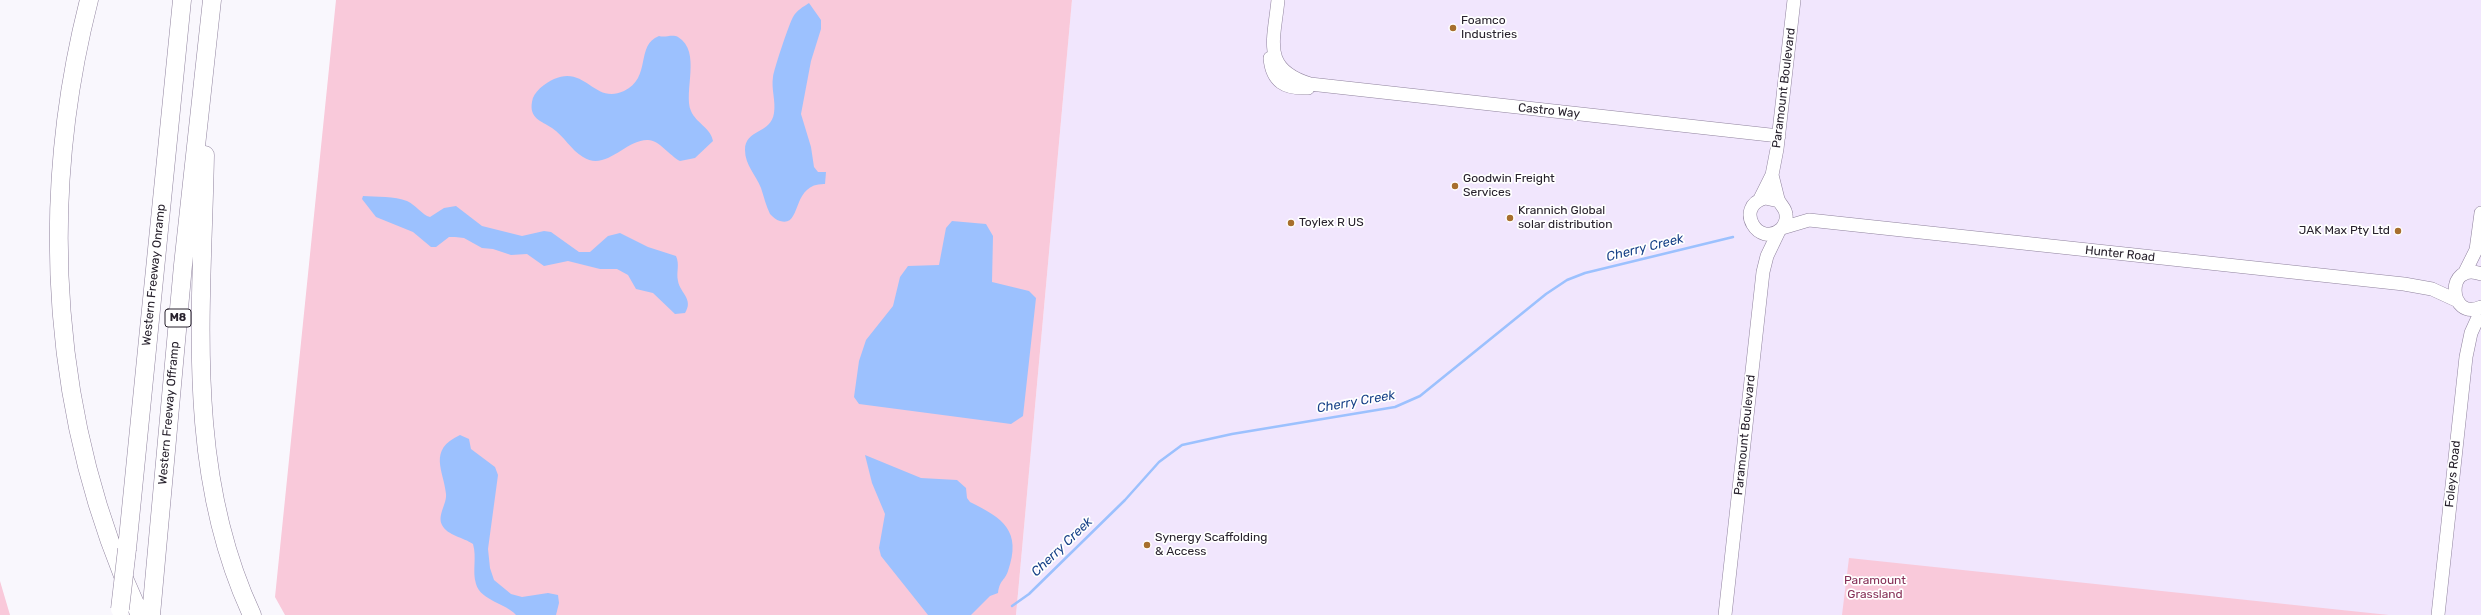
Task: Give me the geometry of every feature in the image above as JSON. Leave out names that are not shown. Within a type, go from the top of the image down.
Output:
[{"type":"highway","name":"M8","points":[[89,0],[75,55],[62,148],[58,249],[61,305],[66,357],[79,435],[110,539],[147,611]]},
{"type":"highway","name":"Western Freeway Onramp","points":[[120,612],[182,0]]},
{"type":"highway","name":"M8","points":[[212,0],[208,33],[200,357],[202,420],[211,491],[221,529],[244,598],[252,615]]},
{"type":"highway","name":"Western Freeway Offramp","points":[[147,611],[208,33]]},
{"type":"street","name":"Castro Way","points":[[1278,0],[1273,49],[1278,66],[1289,76],[1319,85],[1779,136]]},
{"type":"street","name":"Paramount Boulevard","points":[[1760,199],[1772,175],[1779,136],[1794,0]]},
{"type":"street","name":"Paramount Boulevard","points":[[1772,175],[1780,202]]},
{"type":"street","points":[[1757,231],[1768,234],[1781,229],[1786,216],[1780,202],[1770,198],[1760,199],[1752,208],[1750,214],[1750,220],[1757,231],[1767,256]]},
{"type":"street","name":"Hunter Road","points":[[1780,202],[1809,220]]},
{"type":"street","points":[[2461,277],[2476,250],[2481,213]]},
{"type":"street","name":"Hunter Road","points":[[1781,229],[1809,220],[2404,284],[2432,289],[2460,304]]},
{"type":"street","name":"Paramount Boulevard","points":[[1725,615],[1760,298],[1767,256],[1781,229]]},
{"type":"street","points":[[2476,250],[2481,269]]},
{"type":"street","points":[[2461,277],[2474,272],[2481,274]]},
{"type":"street","name":"Hunter Road","points":[[2432,289],[2447,286],[2461,277]]},
{"type":"street","name":"Foleys Road","points":[[2461,277],[2454,290],[2470,333]]},
{"type":"street","points":[[2460,304],[2473,309],[2481,307]]},
{"type":"street","name":"Foleys Road","points":[[2438,615],[2470,333],[2481,311]]},
{"type":"shaded area","points":[[1072,0],[2481,0],[2481,615],[1016,615]]},
{"type":"green space","points":[[336,0],[1072,0],[1016,615],[285,615],[275,597]]},
{"type":"green space","name":"Paramount Grassland","points":[[1849,558],[2389,615],[1842,615]]},
{"type":"green space","points":[[0,581],[10,615],[0,615]]},
{"type":"water","points":[[809,3],[821,20],[821,29],[811,61],[801,114],[811,147],[814,167],[818,172],[826,172],[825,184],[814,186],[806,190],[801,197],[792,218],[787,221],[780,221],[770,214],[759,183],[745,155],[745,150],[746,143],[749,138],[768,125],[772,120],[774,113],[773,77],[779,56],[793,17],[798,11]]},
{"type":"water","points":[[659,36],[678,37],[685,43],[689,52],[691,62],[689,103],[691,111],[696,119],[712,136],[713,141],[695,158],[680,161],[660,145],[648,140],[632,144],[616,154],[600,161],[591,161],[575,151],[556,131],[540,121],[532,112],[532,102],[537,91],[543,85],[554,79],[565,76],[582,80],[597,90],[605,93],[614,94],[624,91],[633,85],[638,78],[647,47],[652,40]]},
{"type":"water","points":[[363,196],[402,199],[430,217],[444,208],[456,206],[482,226],[522,236],[544,231],[551,232],[579,252],[590,252],[608,236],[620,233],[648,247],[676,256],[678,262],[678,281],[686,296],[688,304],[687,308],[685,313],[675,314],[653,293],[636,289],[628,275],[617,269],[600,269],[568,261],[544,266],[527,254],[511,255],[493,249],[482,248],[464,238],[449,237],[436,247],[431,247],[413,232],[376,217],[362,199]]},
{"type":"water","points":[[952,221],[986,224],[993,236],[992,282],[1029,291],[1036,298],[1023,416],[1011,424],[859,404],[854,397],[859,361],[866,340],[893,306],[900,277],[908,266],[939,265],[946,228]]},
{"type":"water","points":[[460,435],[469,439],[471,449],[495,467],[498,475],[488,549],[490,568],[494,580],[511,594],[522,597],[548,593],[558,595],[559,603],[556,615],[516,615],[506,607],[488,598],[479,590],[476,584],[474,569],[475,554],[473,544],[448,532],[442,525],[441,513],[446,494],[440,462],[441,454],[444,447],[450,441]]},
{"type":"water","points":[[865,455],[921,478],[957,480],[966,488],[967,498],[970,502],[992,514],[1007,528],[1011,536],[1013,546],[1008,571],[1000,585],[998,593],[990,596],[971,615],[928,615],[881,556],[879,548],[885,514],[872,483]]},
{"type":"waterway","name":"Cherry Creek","points":[[1012,606],[1029,594],[1125,500],[1159,462],[1182,445],[1232,434],[1395,407],[1420,396],[1546,294],[1567,280],[1585,273],[1733,237]]},
{"type":"place","name":"Foamco Industries","points":[[1453,28]]},
{"type":"place","name":"Goodwin Freight Services","points":[[1455,186]]},
{"type":"place","name":"Krannich Global solar distribution","points":[[1510,218]]},
{"type":"place","name":"Toylex R US","points":[[1291,223]]},
{"type":"place","name":"JAK Max Pty Ltd","points":[[2398,231]]},
{"type":"place","name":"Synergy Scaffolding & Access","points":[[1147,545]]}]
